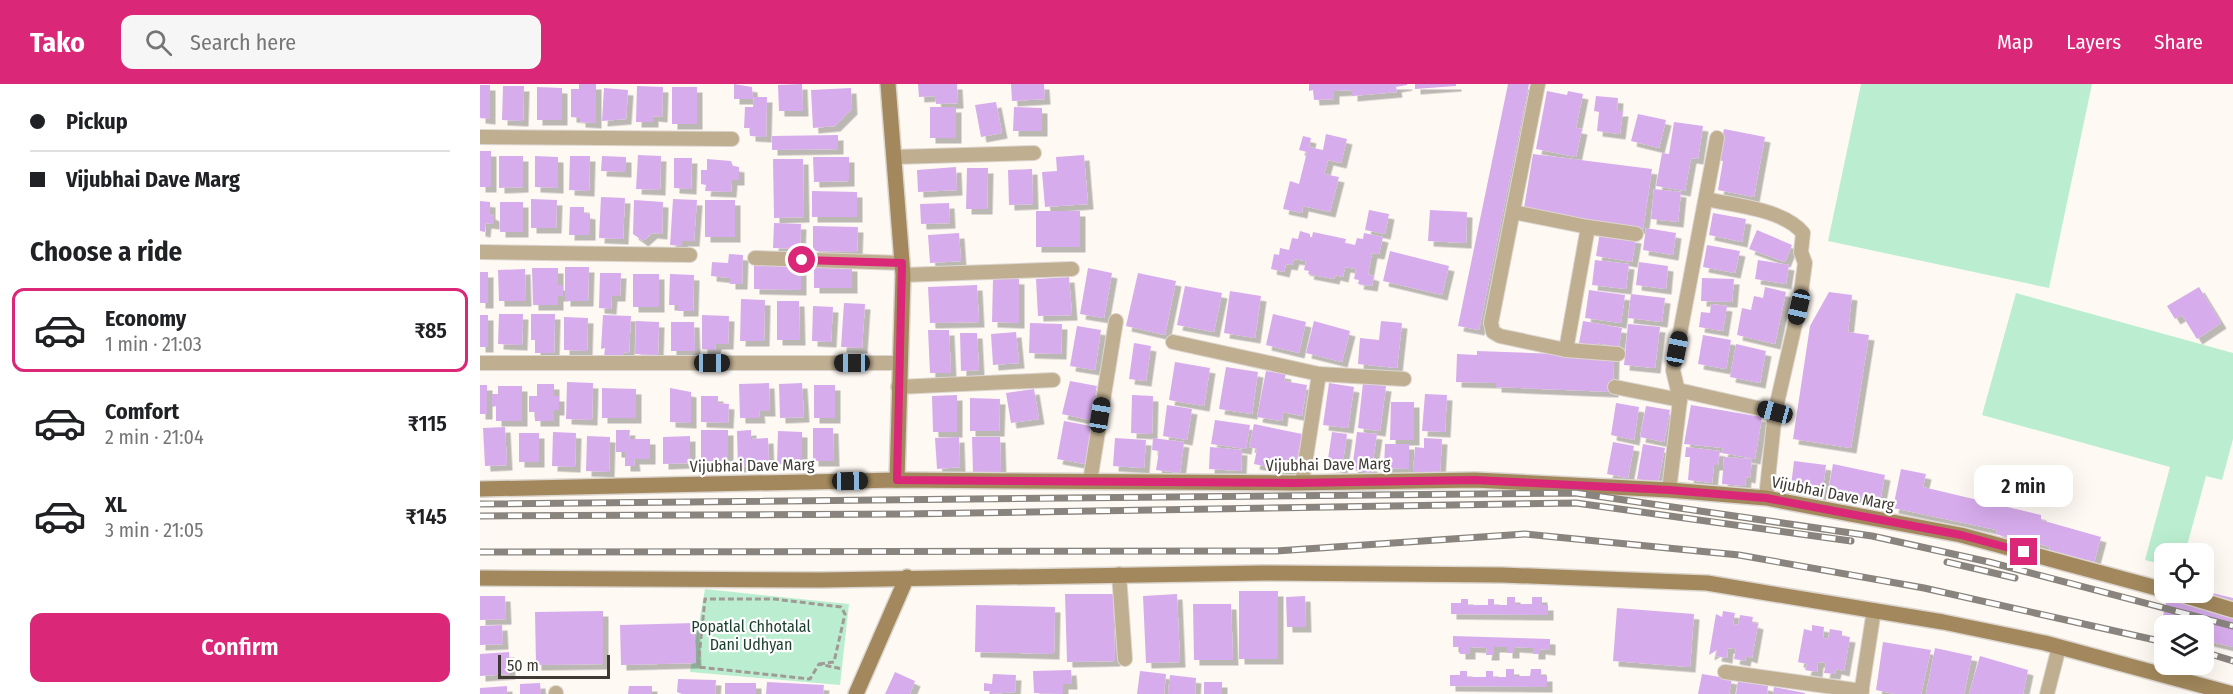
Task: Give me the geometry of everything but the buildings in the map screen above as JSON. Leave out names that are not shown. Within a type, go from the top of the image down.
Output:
[{"type":"street","points":[[888,84],[902,269],[897,480]]},
{"type":"street","points":[[1538,84],[1491,323],[1493,332],[1500,336],[1566,350],[1618,354]]},
{"type":"street","points":[[480,137],[732,140]]},
{"type":"street","points":[[1669,490],[1679,395],[1673,370],[1717,138]]},
{"type":"street","points":[[894,157],[1034,153]]},
{"type":"street","points":[[1706,199],[1775,216],[1796,225],[1803,233],[1801,252],[1805,263],[1799,307],[1775,412],[1766,498]]},
{"type":"street","points":[[1513,212],[1636,234]]},
{"type":"street","points":[[1566,350],[1588,226]]},
{"type":"street","points":[[480,252],[690,255]]},
{"type":"street","points":[[754,258],[902,269],[1072,269]]},
{"type":"street","points":[[1090,481],[1116,321]]},
{"type":"street","points":[[1173,342],[1319,374],[1404,379]]},
{"type":"street","points":[[480,363],[900,363]]},
{"type":"street","points":[[1302,483],[1319,374]]},
{"type":"street","points":[[898,387],[1053,380]]},
{"type":"street","points":[[1615,387],[1679,395],[1775,412]]},
{"type":"street","name":"Vijubhai Dave Marg","points":[[480,489],[897,480],[1302,483],[1475,480],[1669,490],[1766,498],[1961,535],[2154,587]]},
{"type":"street","points":[[1119,574],[1125,659]]},
{"type":"street","points":[[480,578],[821,580],[1119,574],[1502,575],[1707,582],[1874,610],[2058,647],[2233,694]]},
{"type":"street","points":[[856,694],[907,577]]},
{"type":"street","points":[[2212,603],[2233,609]]},
{"type":"street","points":[[1725,672],[1861,692],[1874,610]]},
{"type":"street","points":[[2047,694],[2058,647]]},
{"type":"path","points":[[705,599],[774,599],[840,607],[845,614],[834,662],[819,664],[810,679],[698,667],[705,599]]},
{"type":"path","points":[[819,664],[842,669]]},
{"type":"green space","points":[[1861,84],[2092,84],[2049,288],[1828,241]]},
{"type":"green space","points":[[2016,293],[2233,353],[2233,439],[2222,480],[2206,476],[2188,543],[2154,543],[2154,562],[2145,560],[2170,467],[1982,415]]},
{"type":"green space","name":"Popatlal Chhotalal Dani Udhyan","points":[[705,589],[849,604],[840,685],[690,672]]},
{"type":"railway","points":[[480,504],[1576,493],[1872,536],[1989,562],[2233,626]]},
{"type":"railway","points":[[480,516],[905,514],[1576,503],[1851,541]]},
{"type":"railway","points":[[480,552],[1276,551],[1525,534],[1739,555],[1924,588],[2154,640]]},
{"type":"railway","points":[[1947,562],[2015,578]]},
{"type":"railway","points":[[2214,655],[2233,661]]},
{"type":"route","points":[[802,260],[902,263],[897,480],[1294,483],[1475,480],[1669,490],[1766,498],[1961,535],[2024,552]]}]
